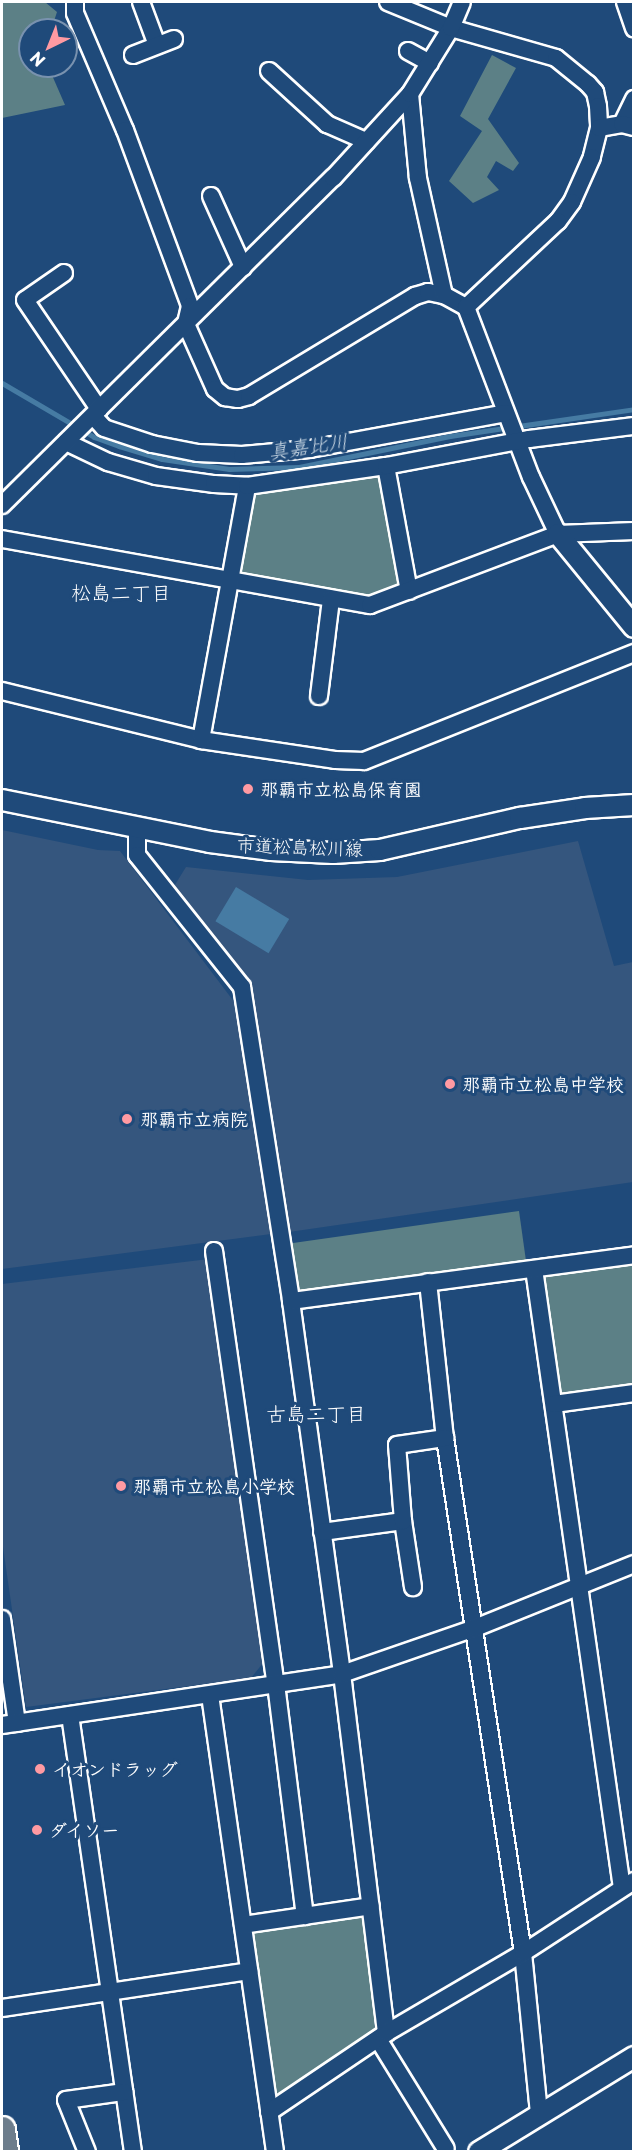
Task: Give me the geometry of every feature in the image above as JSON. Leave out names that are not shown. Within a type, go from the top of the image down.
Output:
[{"type":"main road","points":[[2,2130],[4,2151]]},
{"type":"street","points":[[75,2],[75,13],[125,130],[190,306],[186,324],[215,389],[225,397],[238,399],[273,382],[415,296],[428,292],[444,294],[466,307],[506,415],[558,534],[633,627]]},
{"type":"street","points":[[141,2],[157,45]]},
{"type":"street","points":[[388,2],[404,5],[451,28],[537,51],[564,63],[595,92],[599,128],[588,171],[572,202],[558,221],[466,307]]},
{"type":"street","points":[[2,505],[243,267],[410,94],[451,28],[462,2]]},
{"type":"street","points":[[626,2],[633,28]]},
{"type":"street","points":[[133,55],[174,39]]},
{"type":"street","points":[[408,51],[430,63]]},
{"type":"street","points":[[269,70],[327,124],[366,141]]},
{"type":"street","points":[[410,94],[418,178],[444,294]]},
{"type":"street","points":[[599,128],[628,126],[633,99]]},
{"type":"street","points":[[211,196],[243,267]]},
{"type":"street","points":[[64,273],[25,300],[104,428],[152,444],[198,453],[242,455],[310,449],[506,415]]},
{"type":"street","points":[[69,439],[108,462],[156,476],[247,486],[386,466],[515,437],[633,426]]},
{"type":"street","points":[[386,466],[409,591]]},
{"type":"street","points":[[201,740],[247,486]]},
{"type":"street","points":[[2,539],[370,605],[558,534],[633,531]]},
{"type":"street","points":[[319,696],[331,599]]},
{"type":"street","points":[[2,691],[201,740],[335,760],[364,761],[633,654]]},
{"type":"street","name":"市道松島松川線","points":[[2,800],[190,839],[261,849],[333,853],[392,848],[520,818],[585,808],[632,809]]},
{"type":"street","points":[[137,827],[137,855],[242,987],[291,1301],[342,1674],[371,1906],[382,2036],[446,2149]]},
{"type":"street","points":[[214,1251],[276,1684],[305,1916]]},
{"type":"street","points":[[291,1301],[633,1255]]},
{"type":"street","points":[[268,2112],[382,2036],[523,1953],[628,1885],[578,1585],[534,1269]]},
{"type":"street","points":[[428,1282],[446,1438],[523,1953],[538,2115]]},
{"type":"street","points":[[554,1404],[633,1393]]},
{"type":"street","points":[[413,1587],[403,1521],[397,1444],[446,1438]]},
{"type":"street","points":[[322,1532],[403,1521]]},
{"type":"street","points":[[2,1619],[9,1724],[342,1674],[475,1628],[633,1564]]},
{"type":"street","points":[[210,1695],[274,2151]]},
{"type":"street","points":[[70,1715],[133,2151]]},
{"type":"street","points":[[243,1925],[371,1906]]},
{"type":"street","points":[[2,2008],[249,1971]]},
{"type":"street","points":[[479,2151],[633,2057]]},
{"type":"street","points":[[87,2151],[66,2100],[124,2091]]},
{"type":"shaded area","name":"那覇市立病院","points":[[2,830],[98,850],[120,851],[235,1003],[271,1234],[2,1269]]},
{"type":"shaded area","name":"那覇市立松島中学校","points":[[578,841],[614,966],[633,962],[633,1182],[289,1232],[250,985],[173,888],[186,867],[308,880],[397,877]]},
{"type":"shaded area","points":[[236,887],[289,919],[269,953],[215,921]]},
{"type":"shaded area","name":"那覇市立松島小学校","points":[[209,1259],[263,1663],[251,1678],[26,1707],[2,1540],[2,1284]]},
{"type":"green space","points":[[2,2],[45,2],[57,12],[55,18],[18,18],[18,78],[53,78],[65,105],[2,118]]},
{"type":"green space","points":[[492,55],[516,68],[488,119],[519,163],[513,171],[496,161],[487,177],[499,190],[473,203],[449,181],[482,131],[460,116]]},
{"type":"green space","points":[[383,475],[390,513],[386,515],[405,587],[371,600],[239,572],[253,497],[258,493]]},
{"type":"green space","points":[[519,1211],[526,1261],[302,1292],[292,1284],[286,1244]]},
{"type":"green space","points":[[633,1260],[633,1387],[559,1398],[539,1286],[547,1272]]},
{"type":"green space","points":[[366,1914],[375,2029],[274,2097],[252,1933]]},
{"type":"waterway","name":"真嘉比川","points":[[2,383],[94,437],[162,459],[229,469],[299,467],[450,436],[634,409]]},
{"type":"place","name":"那覇市立松島保育園","points":[[248,789]]},
{"type":"place","name":"那覇市立松島中学校","points":[[450,1084]]},
{"type":"place","name":"那覇市立病院","points":[[127,1119]]},
{"type":"place","name":"那覇市立松島小学校","points":[[121,1486]]},
{"type":"place","name":"イオンドラッグ","points":[[40,1769]]},
{"type":"place","name":"ダイソー","points":[[37,1830]]},
{"type":"district","name":"松島二丁目","points":[[121,592]]},
{"type":"district","name":"古島二丁目","points":[[316,1413]]}]
